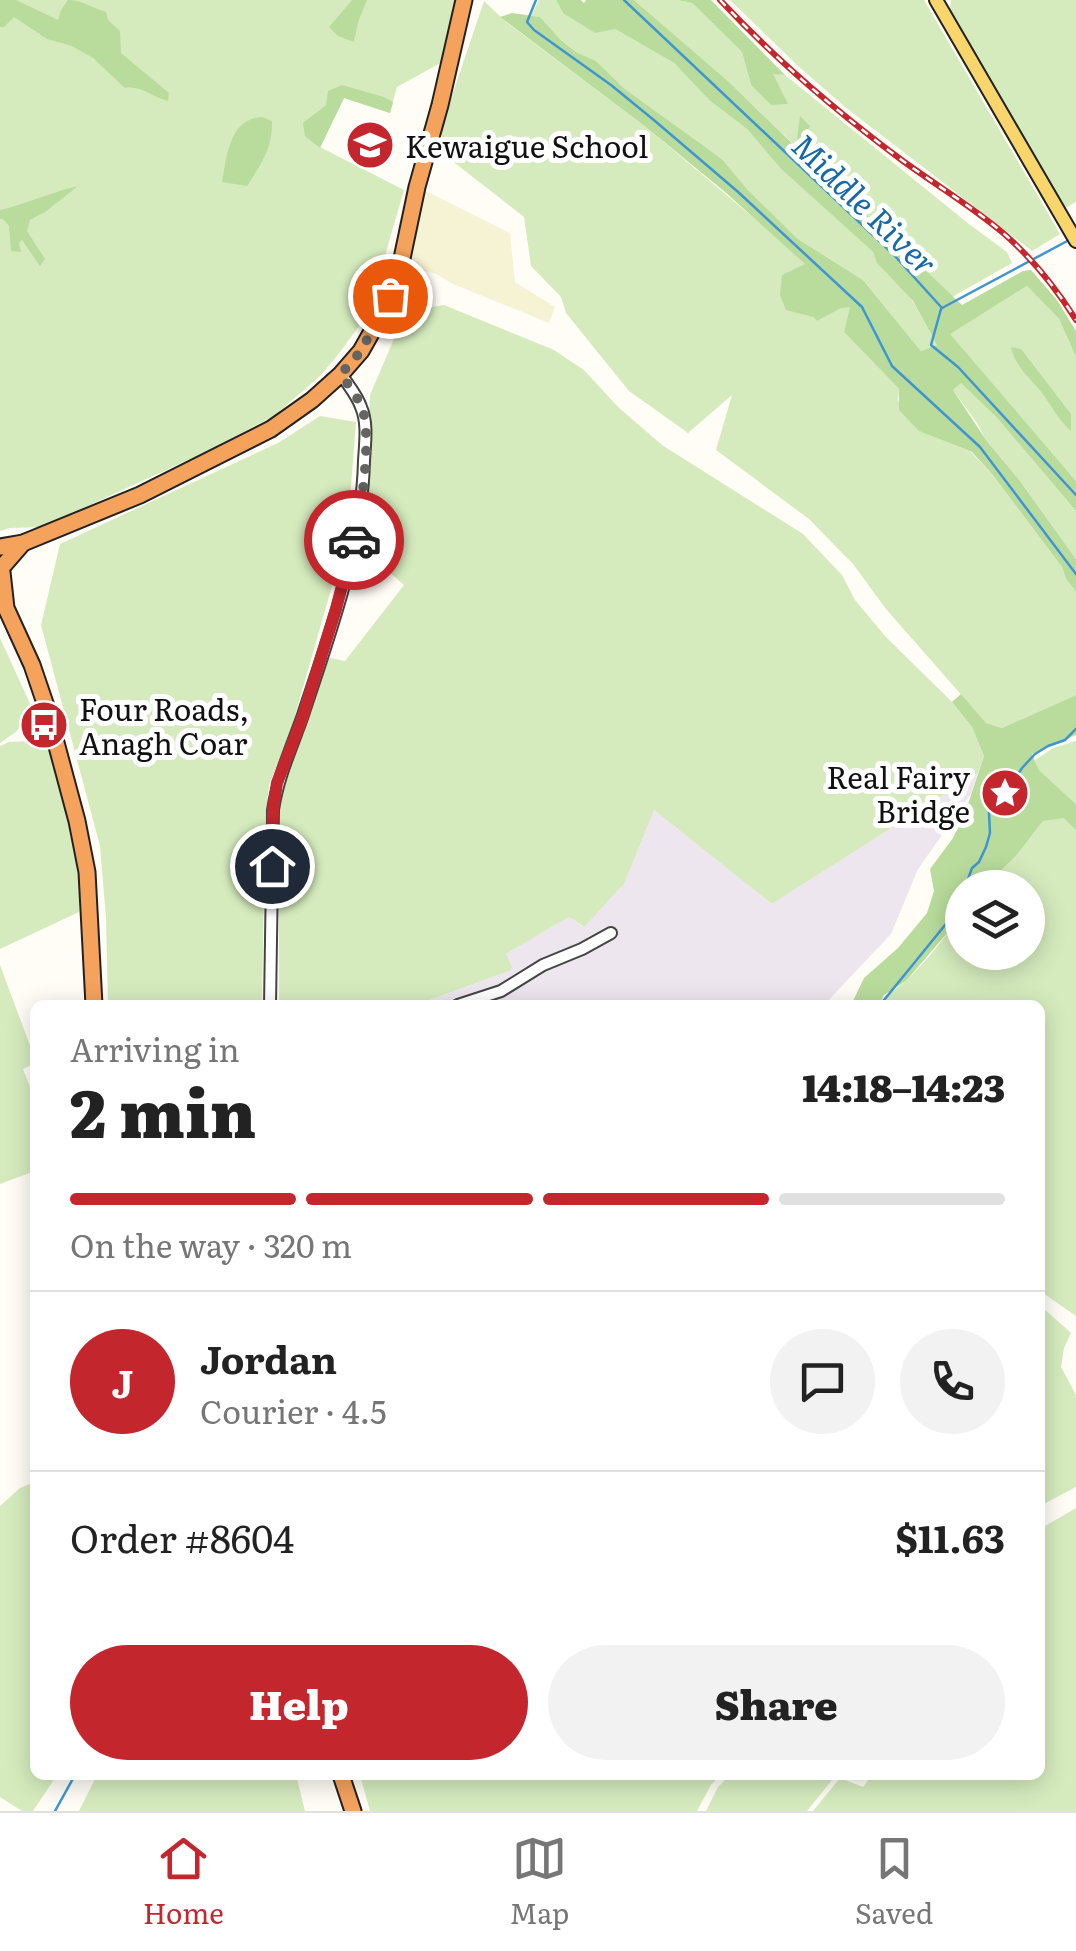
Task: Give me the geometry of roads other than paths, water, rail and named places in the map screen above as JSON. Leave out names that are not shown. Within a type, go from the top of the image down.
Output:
[{"type":"highway","points":[[0,547],[24,543],[140,495],[239,446],[298,412],[361,351],[379,320],[400,268],[464,0]]},
{"type":"highway","points":[[24,543],[1,567],[3,605],[42,694],[77,821],[87,872],[94,1000]]},
{"type":"highway","points":[[343,1780],[353,1811]]},
{"type":"main road","points":[[936,0],[1076,241]]},
{"type":"street","points":[[270,1000],[273,810],[277,783],[302,719],[336,609],[363,496],[365,422],[358,401],[341,374]]},
{"type":"street","points":[[322,391],[340,391],[358,401]]},
{"type":"street","points":[[472,1000],[501,990],[611,933]]},
{"type":"waterway","points":[[536,0],[527,22],[534,30],[655,121],[862,307],[892,366],[980,447],[1076,574]]},
{"type":"waterway","name":"Middle River","points":[[624,0],[894,255],[942,308]]},
{"type":"waterway","points":[[942,308],[1071,239]]},
{"type":"waterway","name":"Middle River","points":[[941,309],[931,345],[958,367],[1076,495]]},
{"type":"waterway","name":"Middle River","points":[[971,870],[986,847],[989,813],[999,794],[1035,754],[1065,740],[1076,729]]},
{"type":"waterway","name":"Middle River","points":[[884,1000],[945,925]]},
{"type":"waterway","name":"Middle River","points":[[55,1811],[72,1780]]},
{"type":"railway","points":[[720,0],[831,104],[1002,232],[1042,273],[1076,320]]},
{"type":"place","name":"Kewaigue School","points":[[370,145]]},
{"type":"place","name":"Four Roads, Anagh Coar","points":[[44,725]]},
{"type":"place","name":"Real Fairy Bridge","points":[[1005,793]]}]
